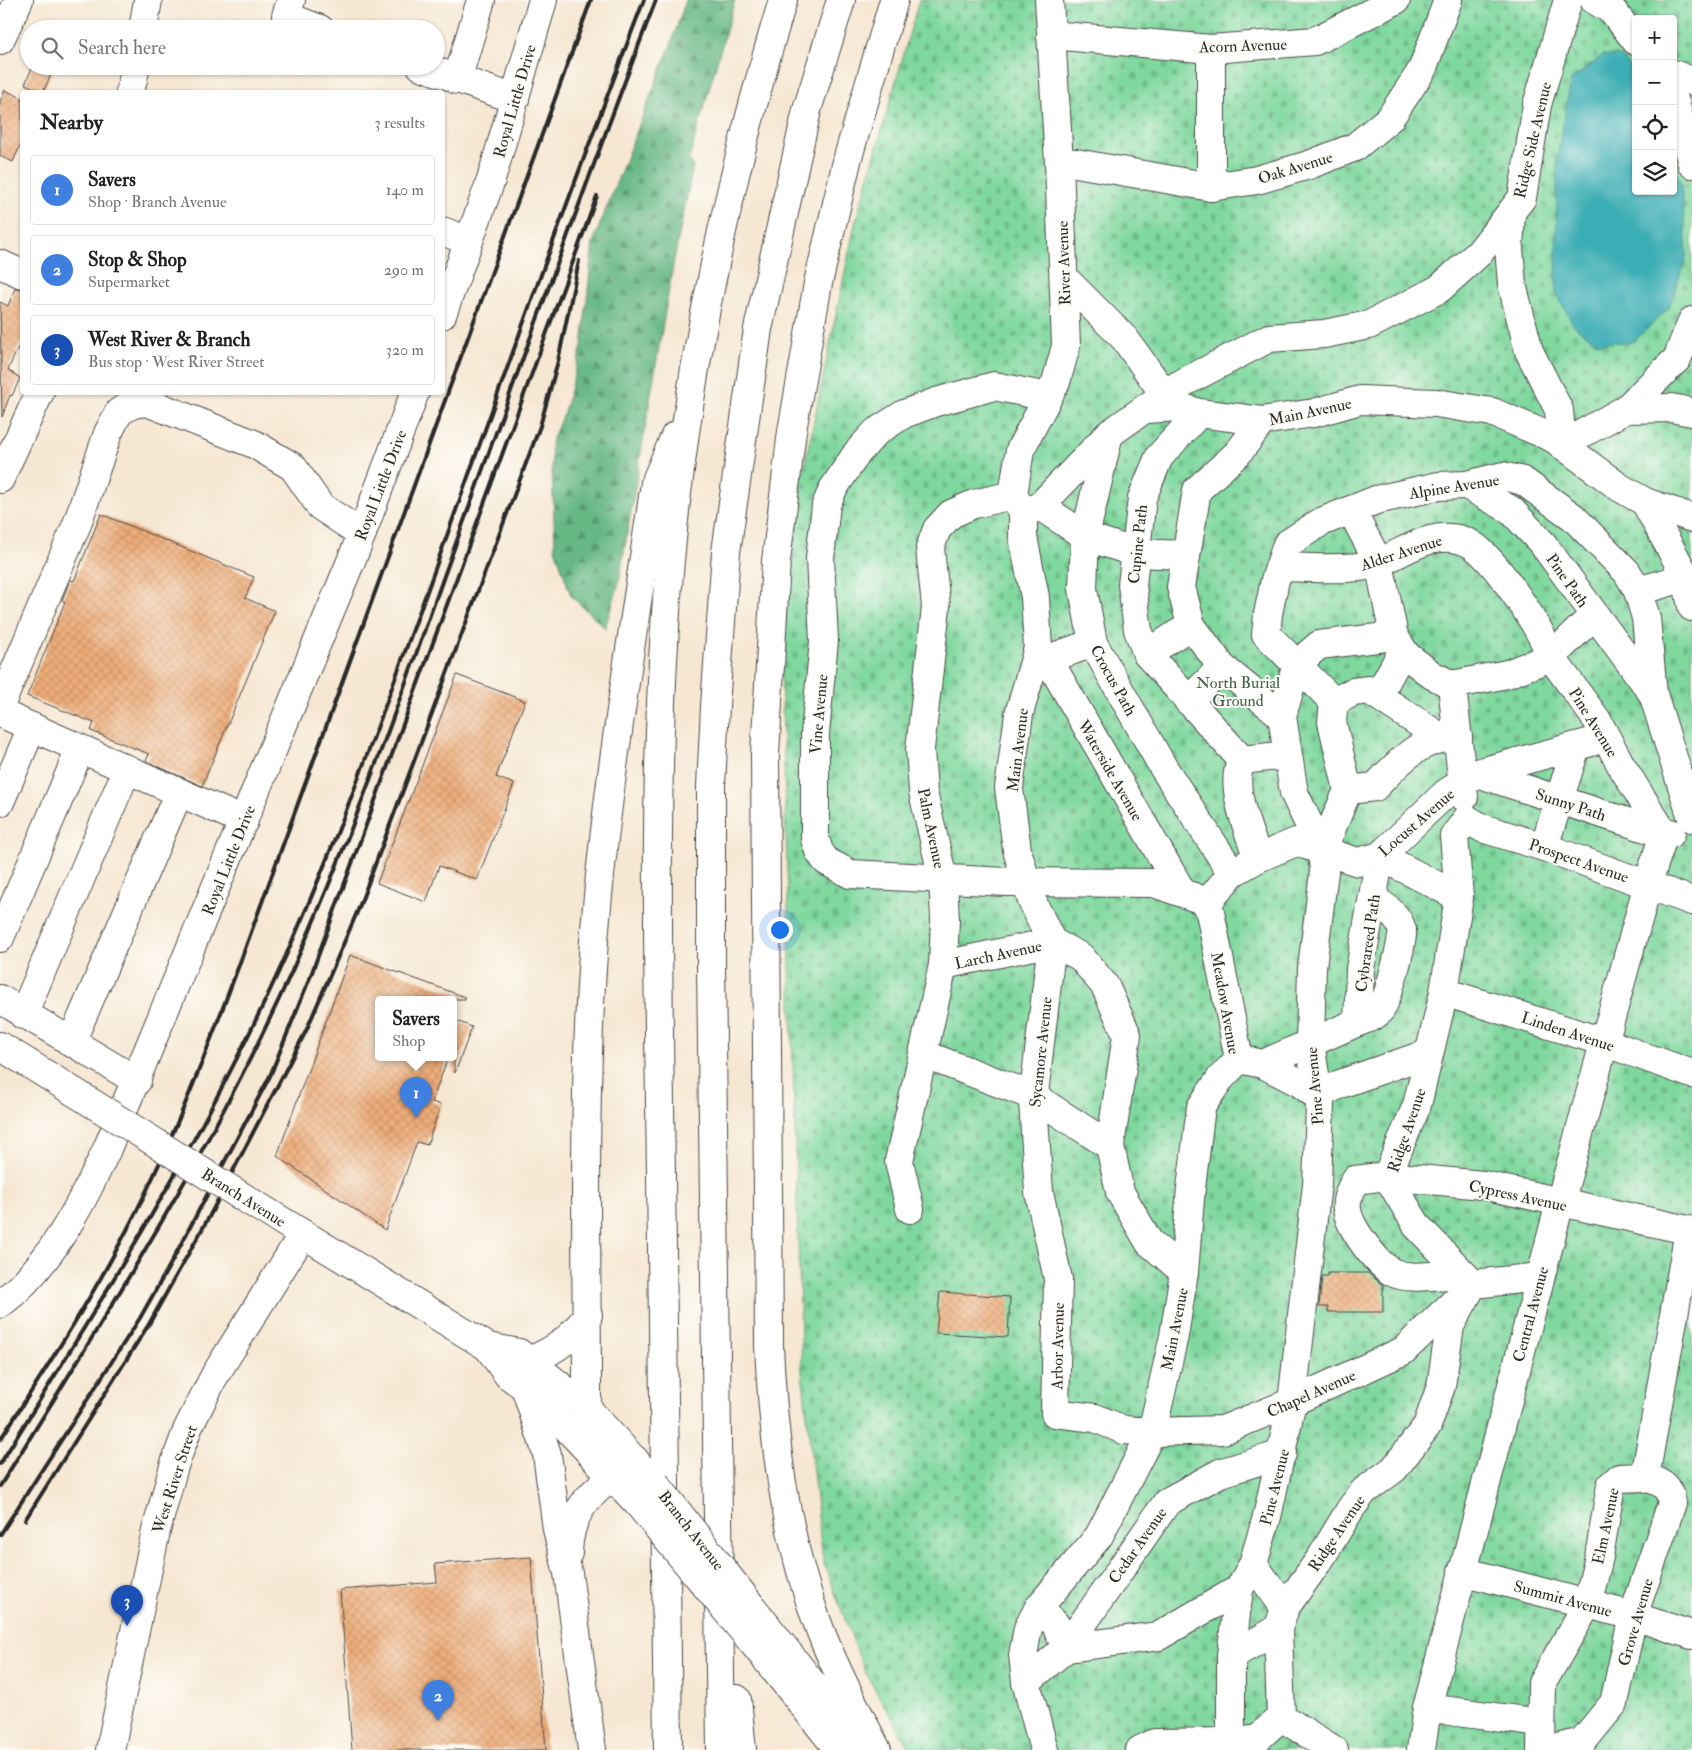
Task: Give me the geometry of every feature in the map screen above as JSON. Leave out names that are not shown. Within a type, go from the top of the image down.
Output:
[{"type":"main road","points":[[0,40],[19,0]]},
{"type":"main road","points":[[145,20],[148,0]]},
{"type":"main road","points":[[291,0],[286,16],[296,20]]},
{"type":"main road","points":[[457,80],[481,0]]},
{"type":"main road","name":"Royal Little Drive","points":[[445,307],[490,180],[543,0]]},
{"type":"main road","points":[[668,1750],[658,931],[658,783],[670,564],[690,402],[706,309],[728,202],[755,94],[783,0]]},
{"type":"main road","points":[[722,1750],[711,966],[711,786],[726,552],[758,329],[773,256],[807,110],[841,0]]},
{"type":"main road","points":[[877,1750],[827,1646],[806,1589],[790,1529],[774,1428],[769,1344],[765,754],[775,580],[792,432],[818,283],[834,213],[856,129],[894,0]]},
{"type":"main road","name":"River Avenue","points":[[1025,505],[1020,450],[1056,382],[1066,346],[1059,162],[1049,0]]},
{"type":"main road","name":"Acorn Avenue","points":[[1051,35],[1211,49],[1315,41],[1396,0]]},
{"type":"main road","name":"Oak Avenue","points":[[1059,162],[1076,163],[1212,187],[1257,180],[1300,168],[1355,147],[1390,118],[1422,70],[1448,0]]},
{"type":"main road","name":"Ridge Side Avenue","points":[[1172,406],[1177,386],[1269,338],[1324,334],[1369,325],[1440,289],[1479,253],[1522,198],[1537,105],[1568,0]]},
{"type":"main road","points":[[1594,0],[1612,10],[1632,36]]},
{"type":"main road","points":[[1211,49],[1212,187]]},
{"type":"main road","points":[[130,90],[134,75]]},
{"type":"main road","points":[[444,75],[515,100]]},
{"type":"main road","points":[[1677,75],[1692,81]]},
{"type":"main road","points":[[1676,105],[1692,164]]},
{"type":"main road","points":[[1511,214],[1509,248],[1512,284],[1529,351],[1559,410],[1562,445],[1626,409],[1677,358],[1692,321]]},
{"type":"main road","points":[[445,232],[469,241]]},
{"type":"main road","points":[[0,264],[20,273]]},
{"type":"main road","points":[[1064,278],[1125,339],[1172,406],[1109,434],[1025,505],[1085,536],[1136,553],[1186,555]]},
{"type":"main road","name":"Vine Avenue","points":[[1048,397],[994,386],[936,402],[904,414],[876,432],[857,453],[833,488],[826,505],[820,558],[824,641],[814,765],[816,839],[819,851],[826,861],[850,874],[1026,882],[1154,882],[1182,892]]},
{"type":"main road","points":[[0,479],[39,395]]},
{"type":"main road","name":"Royal Little Drive","points":[[0,1304],[18,1290],[46,1259],[92,1182],[137,1081],[362,534],[414,395]]},
{"type":"main road","name":"Main Avenue","points":[[1172,406],[1262,421],[1314,413],[1360,400],[1436,403],[1492,412],[1554,438],[1619,486],[1646,502],[1692,518]]},
{"type":"main road","points":[[0,706],[78,524],[108,433],[119,412],[132,404],[147,402],[254,444],[293,467],[320,506],[362,534]]},
{"type":"main road","points":[[587,1448],[588,1078],[594,944],[600,872],[655,483],[690,402]]},
{"type":"main road","name":"Cupine Path","points":[[1172,406],[1159,456],[1142,498],[1132,585],[1138,630],[1147,654],[1242,760]]},
{"type":"main road","points":[[1626,409],[1671,408],[1692,412]]},
{"type":"main road","points":[[1262,421],[1238,453],[1197,490],[1181,587],[1191,625],[1222,667],[1282,716]]},
{"type":"main road","name":"Crocus Path","points":[[1109,434],[1085,536],[1083,588],[1092,643],[1163,767],[1232,873]]},
{"type":"main road","name":"Alpine Avenue","points":[[1297,664],[1266,634],[1268,614],[1279,567],[1287,544],[1321,522],[1376,500],[1430,488],[1466,485],[1503,476],[1523,481],[1573,517],[1628,572],[1638,590],[1646,618],[1653,694],[1692,818]]},
{"type":"main road","name":"Pine Path","points":[[1466,485],[1511,510],[1543,544],[1593,616],[1653,694]]},
{"type":"main road","points":[[1646,502],[1689,577],[1692,607]]},
{"type":"main road","name":"Palm Avenue","points":[[910,1209],[899,1161],[943,965],[945,920],[943,879],[923,792],[920,749],[936,607],[930,548],[937,529],[951,514],[974,504],[1025,505]]},
{"type":"main road","name":"Main Avenue","points":[[1025,505],[1023,537],[1035,597],[1043,654],[1019,714],[1009,788],[1017,850],[1032,901],[1052,942],[1082,957],[1105,986],[1127,1035],[1110,1146],[1120,1192],[1149,1242],[1184,1272],[1174,1336],[1152,1432],[1099,1536],[1039,1607],[1028,1628],[1023,1655],[1026,1682],[1044,1750]]},
{"type":"main road","points":[[1351,510],[1378,563],[1398,643],[1432,675],[1452,685],[1507,674],[1551,657],[1593,616]]},
{"type":"main road","name":"Alder Avenue","points":[[1279,567],[1360,567],[1378,563],[1410,547],[1431,540],[1451,537],[1472,545],[1490,561],[1544,637],[1551,657]]},
{"type":"main road","points":[[1638,590],[1689,577]]},
{"type":"main road","points":[[1147,654],[1191,625]]},
{"type":"main road","points":[[1043,654],[1092,643]]},
{"type":"main road","points":[[1322,851],[1348,790],[1332,722],[1334,702],[1297,664],[1319,645],[1398,643]]},
{"type":"main road","points":[[1378,696],[1398,643]]},
{"type":"main road","name":"Waterside Avenue","points":[[1043,654],[1182,892]]},
{"type":"main road","name":"Pine Avenue","points":[[1551,657],[1597,720],[1664,834]]},
{"type":"main road","name":"Pine Avenue","points":[[1230,1746],[1231,1656],[1239,1589],[1253,1564],[1268,1517],[1282,1454],[1292,1402],[1317,1184],[1320,1106],[1310,1043],[1312,967],[1324,872],[1322,851],[1294,794],[1287,755],[1282,716],[1297,664]]},
{"type":"main road","points":[[1188,701],[1222,667]]},
{"type":"main road","points":[[1452,685],[1449,737],[1470,778],[1467,818]]},
{"type":"main road","points":[[1334,702],[1353,692],[1369,690],[1449,737]]},
{"type":"main road","points":[[0,713],[244,821]]},
{"type":"main road","points":[[0,802],[32,727]]},
{"type":"main road","points":[[1348,790],[1375,787],[1402,759],[1449,737]]},
{"type":"main road","name":"Locust Avenue","points":[[1208,902],[1232,873],[1258,858],[1296,842],[1358,862],[1380,856],[1446,793],[1470,778],[1606,738]]},
{"type":"main road","points":[[1544,847],[1576,747]]},
{"type":"main road","points":[[0,938],[80,749]]},
{"type":"main road","points":[[1258,858],[1241,810],[1237,769],[1242,760],[1287,755]]},
{"type":"main road","points":[[23,1014],[127,769]]},
{"type":"main road","name":"Sunny Path","points":[[1470,778],[1559,800],[1664,834]]},
{"type":"main road","points":[[71,1043],[179,792]]},
{"type":"main road","name":"Prospect Avenue","points":[[1467,818],[1482,828],[1649,882],[1692,900]]},
{"type":"main road","name":"Ridge Avenue","points":[[1281,1618],[1351,1508],[1364,1491],[1394,1469],[1427,1426],[1441,1386],[1450,1326],[1473,1284],[1418,1227],[1387,1176],[1416,1105],[1444,992],[1459,897],[1454,836],[1467,818]]},
{"type":"main road","points":[[1649,882],[1664,834],[1692,828]]},
{"type":"main road","points":[[1380,856],[1459,897]]},
{"type":"main road","name":"Cybrareed Path","points":[[1251,1062],[1310,1043],[1358,1022],[1360,969],[1380,856]]},
{"type":"main road","name":"Central Avenue","points":[[1421,1750],[1427,1708],[1462,1571],[1540,1276],[1649,882]]},
{"type":"main road","points":[[1182,892],[1208,902]]},
{"type":"main road","name":"Meadow Avenue","points":[[1184,1272],[1190,1198],[1201,1107],[1220,1079],[1251,1062],[1208,902]]},
{"type":"main road","name":"Larch Avenue","points":[[943,965],[1052,942]]},
{"type":"main road","name":"Sycamore Avenue","points":[[1052,942],[1033,1096],[1039,1192],[1058,1279]]},
{"type":"main road","name":"Linden Avenue","points":[[1444,992],[1604,1042],[1692,1074]]},
{"type":"main road","points":[[0,999],[137,1081]]},
{"type":"main road","name":"Branch Avenue","points":[[0,1046],[488,1348],[519,1354],[587,1408],[655,1484],[839,1750]]},
{"type":"main road","points":[[1251,1062],[1300,1083],[1317,1096],[1340,1084],[1429,1053]]},
{"type":"main road","points":[[922,1054],[1033,1096],[1110,1146]]},
{"type":"main road","name":"Cypress Avenue","points":[[1473,1284],[1456,1276],[1412,1276],[1394,1273],[1376,1258],[1351,1224],[1346,1208],[1349,1192],[1355,1180],[1387,1176],[1483,1185],[1690,1231]]},
{"type":"main road","points":[[1645,1477],[1690,1231]]},
{"type":"main road","name":"West River Street","points":[[110,1750],[156,1531],[174,1466],[188,1428],[215,1375],[303,1234]]},
{"type":"main road","points":[[1473,1284],[1540,1276]]},
{"type":"main road","name":"Arbor Avenue","points":[[1055,1413],[1058,1279]]},
{"type":"main road","name":"Chapel Avenue","points":[[1055,1413],[1095,1418],[1124,1430],[1152,1432],[1223,1430],[1292,1402],[1403,1351],[1473,1284]]},
{"type":"main road","points":[[529,1361],[562,1345],[574,1334],[588,1314]]},
{"type":"main road","name":"Branch Avenue","points":[[488,1348],[508,1375],[535,1394],[614,1476],[865,1750]]},
{"type":"main road","points":[[525,1387],[545,1447],[557,1529],[568,1573],[592,1750]]},
{"type":"main road","name":"Cedar Avenue","points":[[1026,1682],[1066,1648],[1167,1502],[1220,1473],[1282,1454]]},
{"type":"main road","points":[[568,1573],[569,1538],[576,1514],[583,1502],[635,1460]]},
{"type":"main road","name":"Elm Avenue","points":[[1541,1750],[1542,1683],[1586,1604],[1599,1557],[1611,1485],[1619,1478],[1645,1477]]},
{"type":"main road","name":"Grove Avenue","points":[[1550,1750],[1582,1742],[1614,1703],[1633,1616],[1672,1503],[1670,1490],[1662,1482],[1645,1477]]},
{"type":"main road","points":[[718,1529],[742,1750]]},
{"type":"main road","points":[[1140,1750],[1155,1743],[1230,1746],[1258,1738],[1281,1717],[1281,1618],[1253,1564]]},
{"type":"main road","name":"Summit Avenue","points":[[1462,1571],[1633,1616],[1692,1636]]},
{"type":"main road","points":[[1039,1607],[1056,1625],[1066,1648],[1159,1636],[1239,1589]]},
{"type":"main road","points":[[1231,1656],[1281,1618]]},
{"type":"main road","points":[[1427,1708],[1541,1723]]},
{"type":"main road","points":[[1281,1717],[1334,1750]]},
{"type":"green space","points":[[686,0],[735,0],[689,159],[693,167],[674,260],[618,587],[605,628],[571,596],[555,548],[551,443],[565,409],[582,346],[593,242],[671,44]]},
{"type":"green space","name":"North Burial Ground","points":[[919,0],[1692,0],[1692,1750],[910,1750],[865,1672],[823,1562],[802,1372],[781,668],[800,487],[855,224]]},
{"type":"water","points":[[1603,55],[1621,56],[1632,69],[1632,195],[1677,195],[1677,174],[1681,185],[1687,254],[1669,308],[1633,342],[1598,343],[1574,326],[1556,292],[1557,157],[1571,80]]},
{"type":"building","points":[[29,75],[51,75],[44,90],[38,90],[25,84]]},
{"type":"building","points":[[5,90],[20,97],[20,146],[13,162],[0,156],[0,102]]},
{"type":"building","points":[[15,288],[20,289],[20,343],[8,370],[20,378],[12,396],[10,395],[2,417],[0,302],[8,306]]},
{"type":"building","points":[[101,514],[254,577],[245,598],[275,611],[202,786],[146,761],[149,754],[91,731],[94,723],[27,696],[65,602],[62,600],[70,580],[74,581]]},
{"type":"building","points":[[457,675],[525,701],[496,777],[514,784],[477,880],[439,866],[426,902],[377,883]]},
{"type":"building","points":[[350,955],[465,997],[465,999],[457,999],[457,996],[375,996],[375,1061],[447,1061],[432,1102],[441,1105],[427,1145],[417,1142],[385,1230],[277,1156]]},
{"type":"building","points":[[457,1021],[472,1027],[454,1072],[454,1061],[457,1061]]},
{"type":"building","points":[[1328,1273],[1368,1273],[1383,1285],[1383,1312],[1328,1312],[1328,1307],[1319,1307],[1322,1276],[1328,1276]]},
{"type":"building","points":[[940,1292],[1010,1297],[1008,1337],[936,1333]]},
{"type":"building","points":[[531,1557],[546,1750],[352,1750],[340,1590],[437,1582],[435,1564]]},
{"type":"railway","points":[[0,1440],[67,1334],[114,1254],[161,1160],[190,1093],[242,957],[591,0]]},
{"type":"railway","points":[[0,1464],[75,1344],[182,1162],[278,973],[339,829],[376,731],[562,218],[644,0]]},
{"type":"railway","points":[[0,1486],[78,1361],[191,1170],[260,1040],[291,973],[333,875],[371,776],[575,216],[656,0]]},
{"type":"railway","points":[[0,1535],[140,1318],[270,1076],[311,975],[597,196]]},
{"type":"railway","points":[[25,1520],[149,1324],[209,1217],[306,1031],[358,910],[540,426],[558,361],[579,261]]},
{"type":"place","name":"Savers","points":[[416,1118]]},
{"type":"place","name":"West River & Branch","points":[[127,1626]]},
{"type":"place","name":"Stop & Shop","points":[[438,1721]]}]
